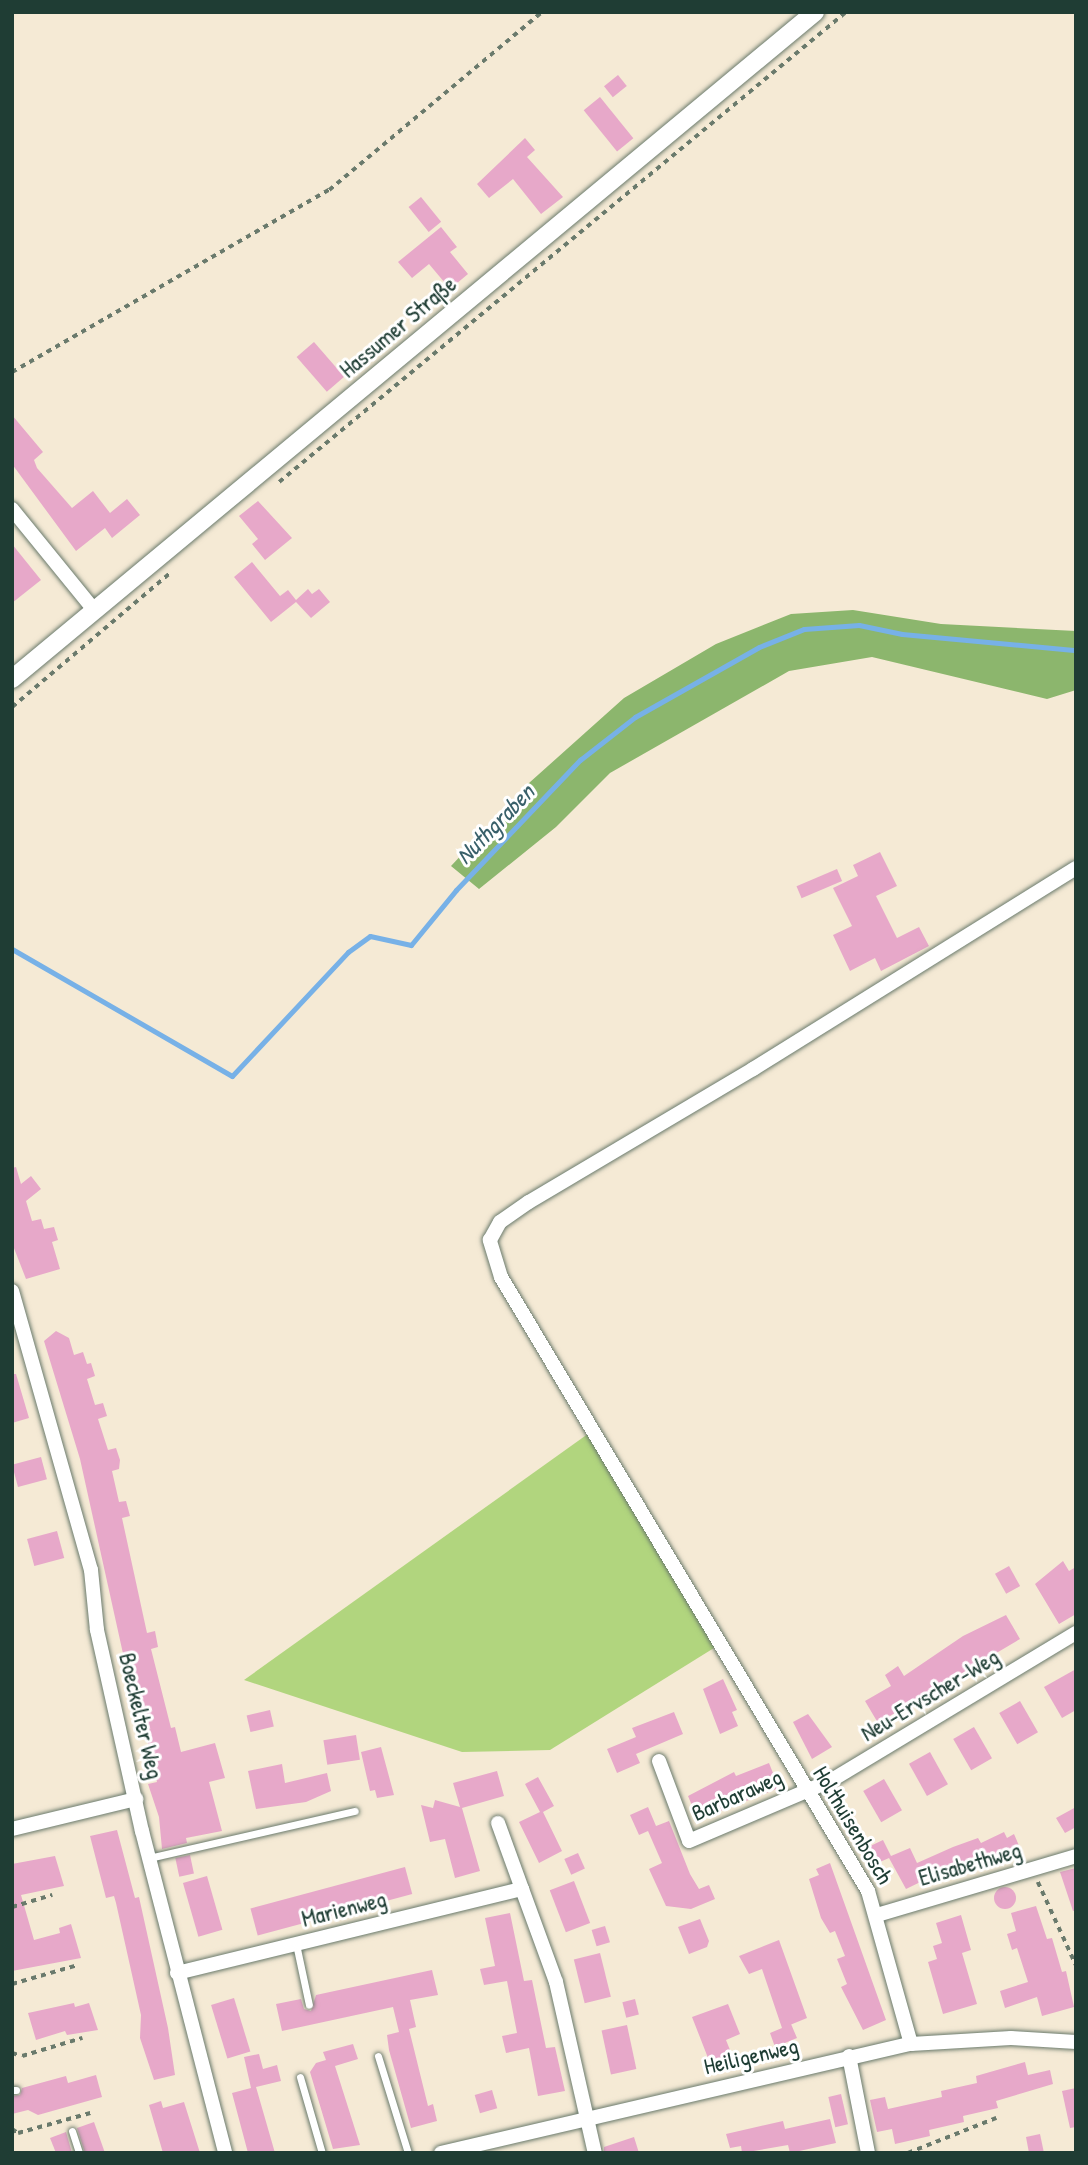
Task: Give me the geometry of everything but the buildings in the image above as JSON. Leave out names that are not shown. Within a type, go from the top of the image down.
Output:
[{"type":"street","name":"Hassumer Straße","points":[[12,679],[815,12]]},
{"type":"street","points":[[12,509],[94,610]]},
{"type":"street","name":"Holthuisenbosch","points":[[911,2044],[877,1915],[868,1891],[805,1790],[722,1643],[501,1277],[490,1240],[500,1222],[528,1202],[753,1069],[1076,868]]},
{"type":"street","name":"Boeckelter Weg","points":[[12,1291],[17,1318],[92,1570],[97,1630],[149,1858],[225,2153]]},
{"type":"street","name":"Neu-Ervscher-Weg","points":[[805,1790],[832,1780],[1076,1633]]},
{"type":"street","name":"Barbaraweg","points":[[659,1761],[689,1841],[805,1790]]},
{"type":"street","points":[[12,1829],[136,1799]]},
{"type":"street","points":[[498,1823],[556,1982],[595,2153]]},
{"type":"street","name":"Elisabethweg","points":[[877,1915],[1076,1856]]},
{"type":"street","name":"Marienweg","points":[[177,1973],[522,1889]]},
{"type":"street","name":"Heiligenweg","points":[[441,2153],[849,2056],[911,2044],[1011,2038],[1076,2042]]},
{"type":"street","points":[[849,2056],[868,2153]]},
{"type":"lane","points":[[149,1858],[355,1811]]},
{"type":"lane","points":[[296,1944],[309,2005]]},
{"type":"lane","points":[[378,2056],[408,2153]]},
{"type":"lane","points":[[300,2077],[322,2153]]},
{"type":"lane","points":[[72,2131],[79,2153]]},
{"type":"path","points":[[12,372],[329,190],[542,12]]},
{"type":"path","points":[[273,487],[846,12]]},
{"type":"path","points":[[12,707],[175,568]]},
{"type":"path","points":[[1032,1870],[1076,1965]]},
{"type":"path","points":[[12,1907],[52,1895]]},
{"type":"path","points":[[12,1984],[78,1965]]},
{"type":"path","points":[[12,2053],[22,2056],[82,2038]]},
{"type":"path","points":[[12,2129],[18,2133],[90,2113]]},
{"type":"path","points":[[908,2153],[996,2118]]},
{"type":"green space","points":[[853,610],[941,624],[1076,631],[1076,690],[1047,699],[872,657],[789,671],[610,773],[556,827],[479,889],[451,866],[529,783],[624,698],[716,644],[791,614]]},
{"type":"green space","points":[[592,1431],[722,1643],[550,1750],[462,1752],[244,1680]]},
{"type":"waterway","name":"Nuthgraben","points":[[12,949],[232,1076],[348,952],[370,936],[411,945],[456,890],[580,760],[635,717],[759,647],[804,629],[859,625],[902,634],[1076,650]]}]
